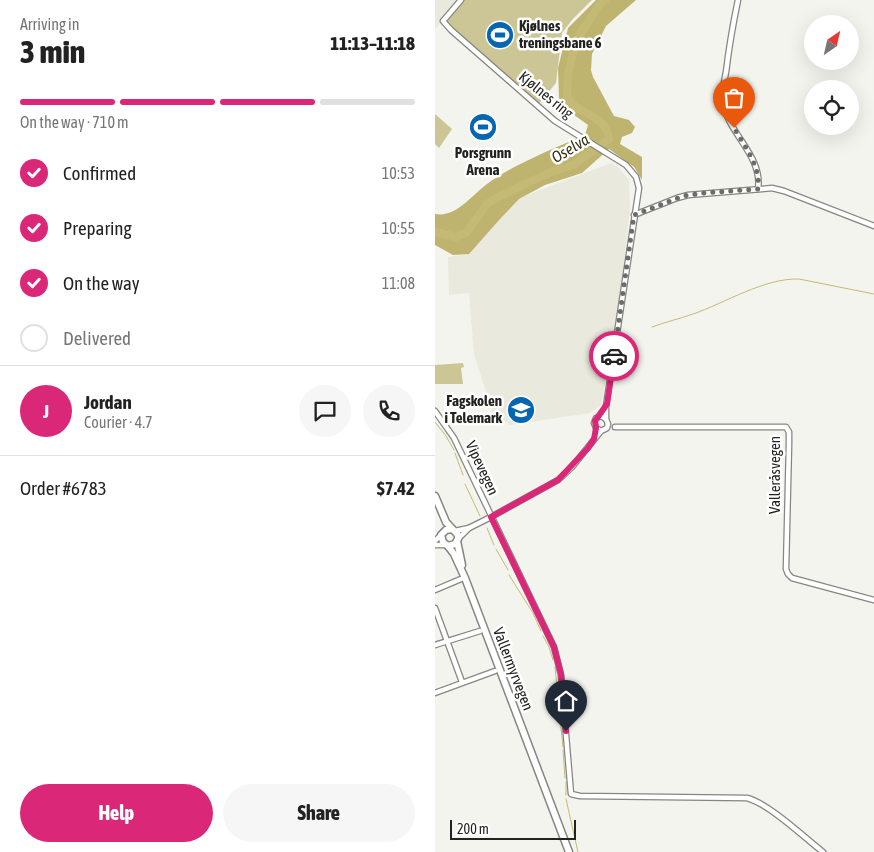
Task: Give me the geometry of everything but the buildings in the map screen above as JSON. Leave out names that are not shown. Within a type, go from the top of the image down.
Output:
[{"type":"main road","points":[[435,496],[446,522],[457,534],[458,540],[453,545],[447,545],[442,540],[441,520],[435,504]]},
{"type":"main road","points":[[442,534],[446,530],[453,530]]},
{"type":"main road","name":"Vallermyrvegen","points":[[458,540],[463,579]]},
{"type":"main road","name":"Vallermyrvegen","points":[[447,545],[454,554],[569,852]]},
{"type":"street","name":"Kjølnes ring","points":[[461,0],[443,21],[451,30],[546,114],[626,165],[636,177],[639,188],[606,406],[606,418]]},
{"type":"street","points":[[739,0],[730,41],[723,102],[727,117],[754,163],[759,177],[758,189]]},
{"type":"street","points":[[634,215],[683,196],[758,189],[780,190],[874,226]]},
{"type":"street","name":"Kjølnes ring","points":[[598,417],[606,406]]},
{"type":"street","name":"Vipevegen","points":[[435,411],[454,438],[551,640],[559,662],[571,794],[580,796],[747,798],[770,810],[823,852]]},
{"type":"street","points":[[453,530],[469,528],[558,480],[572,466],[594,439],[601,430],[604,430],[607,426],[606,418],[598,417],[594,422],[596,428],[594,439]]},
{"type":"street","name":"Valleråsvegen","points":[[615,427],[786,426],[789,432],[786,569],[788,574],[792,578],[874,600]]},
{"type":"street","points":[[596,428],[601,430]]},
{"type":"street","points":[[458,540],[469,528]]},
{"type":"street","points":[[435,540],[442,534]]},
{"type":"street","points":[[435,545],[447,545]]},
{"type":"street","points":[[435,590],[463,579]]},
{"type":"street","points":[[435,608],[463,682]]},
{"type":"street","points":[[435,645],[480,631]]},
{"type":"street","points":[[435,693],[495,671]]},
{"type":"shaded area","points":[[435,0],[461,0],[435,29]]},
{"type":"shaded area","points":[[461,0],[592,0],[562,33],[556,83],[537,106],[443,21]]},
{"type":"shaded area","points":[[596,0],[636,0],[606,26],[592,54],[591,70],[614,116],[629,120],[635,127],[632,133],[622,137],[620,144],[642,157],[642,180],[634,167],[609,149],[582,173],[545,185],[519,199],[469,254],[453,255],[435,245],[435,214],[450,213],[463,205],[487,184],[509,170],[585,135],[588,125],[563,107],[559,98],[558,68],[568,28]]},
{"type":"shaded area","points":[[435,114],[452,129],[439,148],[435,144]]},
{"type":"shaded area","points":[[611,163],[618,167],[629,180],[630,208],[624,265],[609,366],[601,405],[590,413],[510,425],[493,414],[474,354],[469,293],[449,295],[448,257],[468,254],[514,200]]},
{"type":"shaded area","points":[[463,363],[464,367],[461,368],[463,384],[435,384],[435,365]]},
{"type":"waterway","name":"Oselva","points":[[435,232],[456,237],[467,232],[487,204],[551,172],[573,165],[609,139],[605,127],[592,116],[572,104],[567,97],[568,74],[576,40],[600,4],[605,0]]},
{"type":"waterway","points":[[652,327],[693,314],[772,282],[799,279],[874,294]]},
{"type":"waterway","points":[[435,422],[454,450]]},
{"type":"waterway","points":[[455,453],[463,475]]},
{"type":"waterway","points":[[465,484],[480,516]]},
{"type":"waterway","points":[[487,528],[494,545]]},
{"type":"waterway","points":[[496,549],[508,570]]},
{"type":"waterway","points":[[509,575],[533,613],[541,631]]},
{"type":"waterway","points":[[543,636],[553,660]]},
{"type":"waterway","points":[[555,667],[560,714]]},
{"type":"waterway","points":[[560,718],[563,747]]},
{"type":"waterway","points":[[563,750],[565,778]]},
{"type":"waterway","points":[[566,782],[566,795]]},
{"type":"waterway","points":[[566,799],[578,852]]},
{"type":"way so far","points":[[614,356],[634,215],[683,196],[758,189],[758,173],[734,128]]},
{"type":"place","name":"Kjølnes treningsbane 6","points":[[500,35]]},
{"type":"place","name":"Porsgrunn Arena","points":[[483,127]]},
{"type":"place","name":"Fagskolen i Telemark","points":[[521,410]]},
{"type":"route","points":[[566,731],[561,674],[554,647],[491,517],[543,490],[558,480],[588,448],[594,439],[595,421],[607,404],[614,356]]}]
